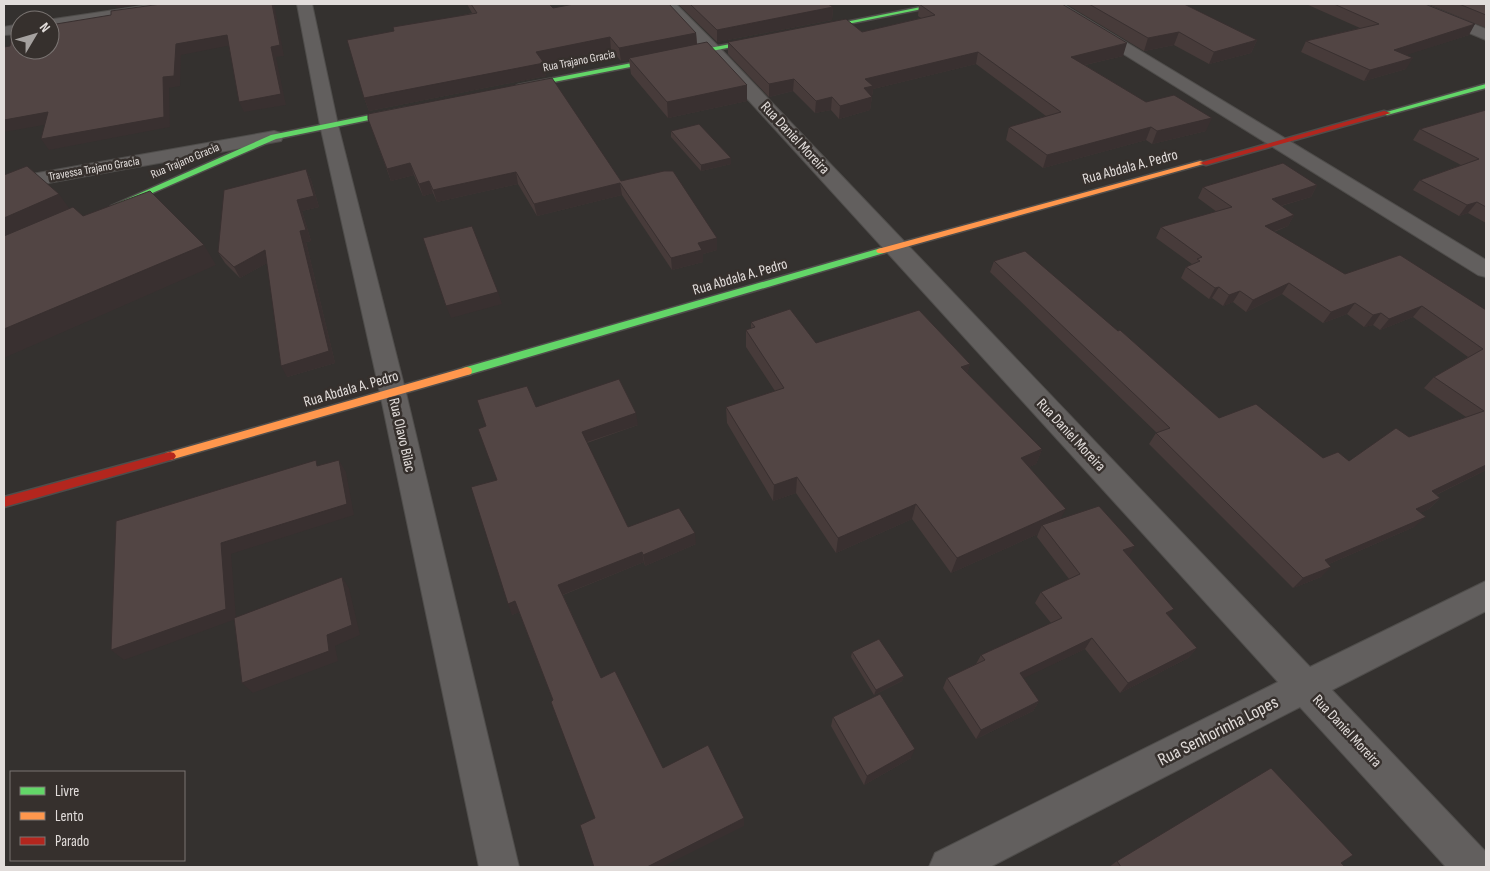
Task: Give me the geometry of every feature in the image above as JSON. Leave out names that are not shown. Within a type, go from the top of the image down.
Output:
[{"type":"street","points":[[60,23],[184,4]]},
{"type":"street","name":"Rua Olavo Bilac","points":[[304,4],[329,125],[393,393],[499,867]]},
{"type":"street","name":"Rua Daniel Moreira","points":[[668,4],[1473,867]]},
{"type":"street","points":[[799,32],[944,4]]},
{"type":"street","points":[[1053,4],[1486,270]]},
{"type":"street","points":[[1412,4],[1486,35]]},
{"type":"street","name":"Rua Trajano Gracia","points":[[504,90],[780,36]]},
{"type":"street","name":"Rua Abdala A. Pedro","points":[[4,502],[393,393],[896,247],[1486,86]]},
{"type":"street","name":"Rua Trajano Gracia","points":[[103,212],[274,137],[416,108]]},
{"type":"street","name":"Travessa Trajano Gracia","points":[[4,185],[274,137]]},
{"type":"street","name":"Rua Senhorinha Lopes","points":[[949,867],[1486,595]]},
{"type":"building","points":[[161,4],[272,4],[280,45],[271,47],[281,94],[239,102],[227,35],[176,44],[174,76],[163,77],[164,117],[41,139],[48,112],[4,120],[4,47],[10,46],[10,60],[60,60],[60,23],[111,15],[111,11]]},
{"type":"building","points":[[471,4],[549,4],[553,8],[574,4],[669,4],[696,33],[619,48],[610,37],[536,52],[544,63],[364,98],[347,40],[394,31],[393,27],[477,13]]},
{"type":"building","points":[[690,4],[828,4],[833,7],[717,30]]},
{"type":"building","points":[[919,4],[1062,4],[1127,43],[1071,57],[1146,102],[1174,95],[1212,118],[1157,131],[1151,127],[1047,155],[1009,127],[1061,112],[978,52],[865,79],[873,86],[864,88],[872,97],[840,106],[832,97],[816,101],[794,79],[769,84],[728,42],[846,19],[862,32],[935,15]]},
{"type":"building","points":[[1089,4],[1184,4],[1257,40],[1214,52],[1179,32],[1148,38]]},
{"type":"building","points":[[1334,4],[1425,4],[1475,24],[1394,50],[1413,58],[1370,70],[1306,41],[1379,24]]},
{"type":"building","points":[[1459,4],[1486,4],[1486,15]]},
{"type":"building","points":[[707,42],[747,85],[667,102],[629,58]]},
{"type":"building","points":[[552,78],[621,181],[664,171],[673,171],[717,238],[698,243],[702,250],[671,258],[620,183],[534,204],[516,172],[433,190],[429,181],[419,184],[410,163],[387,169],[368,119],[368,114]]},
{"type":"building","points":[[1486,110],[1486,207],[1477,202],[1467,205],[1420,180],[1479,159],[1420,129]]},
{"type":"building","points":[[699,124],[731,158],[701,165],[671,131]]},
{"type":"building","points":[[1283,163],[1317,185],[1272,199],[1294,215],[1265,226],[1345,274],[1400,255],[1486,310],[1486,465],[1432,491],[1440,498],[1416,509],[1426,517],[1325,560],[1331,567],[1303,578],[1156,433],[1170,428],[994,261],[1025,251],[1118,331],[1120,330],[1219,418],[1256,404],[1323,458],[1338,452],[1349,461],[1396,428],[1409,437],[1484,411],[1434,377],[1483,349],[1422,306],[1389,319],[1381,313],[1373,315],[1355,303],[1331,312],[1289,283],[1253,300],[1240,291],[1229,295],[1219,287],[1215,288],[1186,267],[1200,261],[1197,259],[1202,257],[1161,227],[1232,207],[1203,187]]},
{"type":"building","points":[[27,166],[59,194],[4,218],[4,175]]},
{"type":"building","points":[[306,169],[314,196],[297,200],[306,230],[300,231],[329,351],[281,366],[265,250],[234,267],[218,252],[224,190]]},
{"type":"building","points":[[150,191],[204,245],[4,329],[4,236],[73,207],[83,216]]},
{"type":"building","points":[[472,226],[498,292],[446,306],[423,238]]},
{"type":"building","points":[[790,309],[816,343],[919,310],[970,364],[961,367],[1042,449],[1021,458],[1066,509],[957,558],[916,504],[838,538],[797,477],[774,485],[726,407],[784,388],[746,330],[755,327],[751,322]]},
{"type":"building","points":[[619,379],[636,413],[582,432],[628,527],[679,508],[695,533],[643,555],[642,552],[558,585],[601,678],[615,671],[663,768],[708,745],[744,818],[647,867],[594,867],[580,825],[595,818],[515,601],[508,604],[471,487],[497,480],[478,429],[486,426],[477,400],[527,386],[536,407]]},
{"type":"building","points":[[316,460],[317,466],[339,460],[347,504],[221,543],[226,609],[111,650],[116,521]]},
{"type":"building","points":[[1099,506],[1135,546],[1123,550],[1174,609],[1166,613],[1197,648],[1128,683],[1092,638],[1020,673],[1039,701],[981,730],[947,678],[985,660],[981,655],[1062,618],[1041,592],[1080,574],[1042,525]]},
{"type":"building","points":[[342,577],[352,625],[327,635],[329,651],[242,683],[234,618]]},
{"type":"building","points":[[879,639],[904,676],[876,690],[852,652]]},
{"type":"building","points":[[880,694],[915,749],[867,776],[833,717]]},
{"type":"building","points":[[1271,768],[1353,855],[1341,863],[1345,867],[1121,867],[1117,861]]},
{"type":"traffic: fast","points":[[813,29],[944,4]]},
{"type":"traffic: fast","points":[[518,87],[766,39]]},
{"type":"traffic: fast","points":[[1387,113],[1486,86]]},
{"type":"traffic: fast","points":[[115,206],[274,137],[405,110]]},
{"type":"traffic: fast","points":[[467,371],[881,251]]},
{"type":"traffic: slow","points":[[881,251],[1203,163]]},
{"type":"traffic: slow","points":[[170,456],[467,371]]},
{"type":"traffic: jam","points":[[1203,163],[1387,113]]},
{"type":"traffic: jam","points":[[4,502],[170,456]]}]
